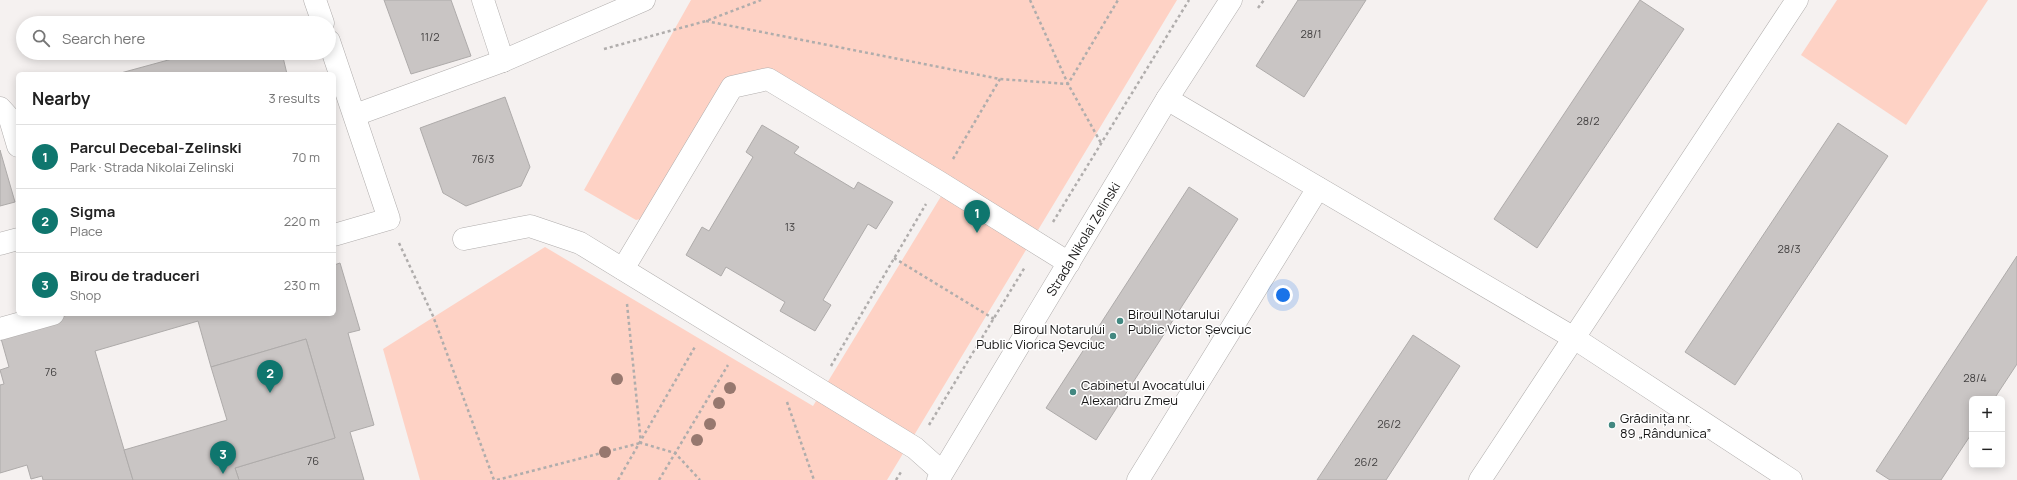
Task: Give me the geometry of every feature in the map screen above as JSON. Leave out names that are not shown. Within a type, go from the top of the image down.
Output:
[{"type":"street","points":[[315,0],[321,16]]},
{"type":"street","points":[[483,0],[503,61]]},
{"type":"street","points":[[355,115],[503,61],[644,0]]},
{"type":"street","name":"Strada Nikolai Zelinski","points":[[940,476],[1167,98],[1231,0]]},
{"type":"street","points":[[1480,480],[1797,0]]},
{"type":"street","points":[[336,60],[389,219],[336,234]]},
{"type":"street","points":[[623,269],[732,86],[768,78],[1069,263]]},
{"type":"street","points":[[1167,98],[1574,338],[1791,480]]},
{"type":"street","points":[[0,108],[10,119],[16,139]]},
{"type":"street","points":[[1138,480],[1318,188]]},
{"type":"street","points":[[464,239],[530,226],[580,243],[915,448],[940,476]]},
{"type":"street","points":[[0,244],[16,240]]},
{"type":"street","points":[[0,329],[46,316]]},
{"type":"path","points":[[601,50],[706,22],[760,0]]},
{"type":"path","points":[[1030,0],[1068,84],[1101,144]]},
{"type":"path","points":[[1068,84],[1118,0]]},
{"type":"path","points":[[706,22],[1000,79],[1068,84]]},
{"type":"path","points":[[817,388],[1000,79]]},
{"type":"path","points":[[389,219],[433,316],[494,480]]},
{"type":"path","points":[[894,258],[994,319]]},
{"type":"path","points":[[623,269],[641,443]]},
{"type":"path","points":[[618,480],[641,443],[709,322]]},
{"type":"path","points":[[659,480],[742,342]]},
{"type":"path","points":[[772,360],[814,480]]},
{"type":"path","points":[[497,480],[641,443],[675,453],[700,480]]},
{"type":"shaded area","points":[[691,0],[1177,0],[887,480],[420,480],[383,349],[545,247],[813,406],[951,180],[752,74],[645,218],[636,220],[584,190]]},
{"type":"shaded area","points":[[1837,0],[1988,0],[1906,125],[1801,55]]},
{"type":"building","points":[[384,0],[451,0],[471,56],[411,74]]},
{"type":"building","points":[[1298,0],[1366,0],[1304,97],[1256,66]]},
{"type":"building","points":[[1640,0],[1684,29],[1537,248],[1494,219]]},
{"type":"building","points":[[168,60],[284,60],[287,72],[124,72]]},
{"type":"building","points":[[505,97],[530,167],[521,186],[466,206],[443,193],[420,128]]},
{"type":"building","points":[[1838,123],[1888,156],[1735,385],[1685,352]]},
{"type":"building","points":[[762,125],[799,147],[794,153],[854,189],[858,182],[893,202],[876,229],[868,224],[823,300],[831,305],[815,331],[780,311],[785,302],[726,267],[721,276],[686,255],[702,227],[709,231],[753,157],[746,152]]},
{"type":"building","points":[[0,150],[15,202],[0,206]]},
{"type":"building","points":[[1189,187],[1238,219],[1096,440],[1046,408]]},
{"type":"building","points":[[2017,256],[2017,364],[1996,396],[1969,396],[1969,438],[1941,480],[1890,480],[1876,471]]},
{"type":"building","points":[[340,263],[360,330],[348,333],[374,425],[350,432],[364,480],[239,480],[235,468],[335,438],[306,339],[211,367],[198,321],[95,351],[133,480],[43,480],[42,476],[31,479],[27,465],[0,473],[0,385],[4,384],[0,370],[9,367],[0,335],[64,316],[336,316],[336,264]]},
{"type":"building","points":[[1413,335],[1460,366],[1386,480],[1317,480]]},
{"type":"building","points":[[306,339],[335,438],[235,468],[239,480],[133,480],[124,450],[227,420],[211,367]]},
{"type":"place","name":"Parcul Decebal-Zelinski","points":[[977,233]]},
{"type":"place","name":"Biroul Notarului Public Victor Șevciuc","points":[[1120,321]]},
{"type":"place","name":"Biroul Notarului Public Viorica Șevciuc","points":[[1113,336]]},
{"type":"place","name":"Cabinetul Avocatului Alexandru Zmeu","points":[[1073,392]]},
{"type":"place","name":"Sigma","points":[[270,393]]},
{"type":"place","name":"Grădinița nr. 89 „Rândunica”","points":[[1612,425]]},
{"type":"place","name":"Birou de traduceri","points":[[223,474]]}]
